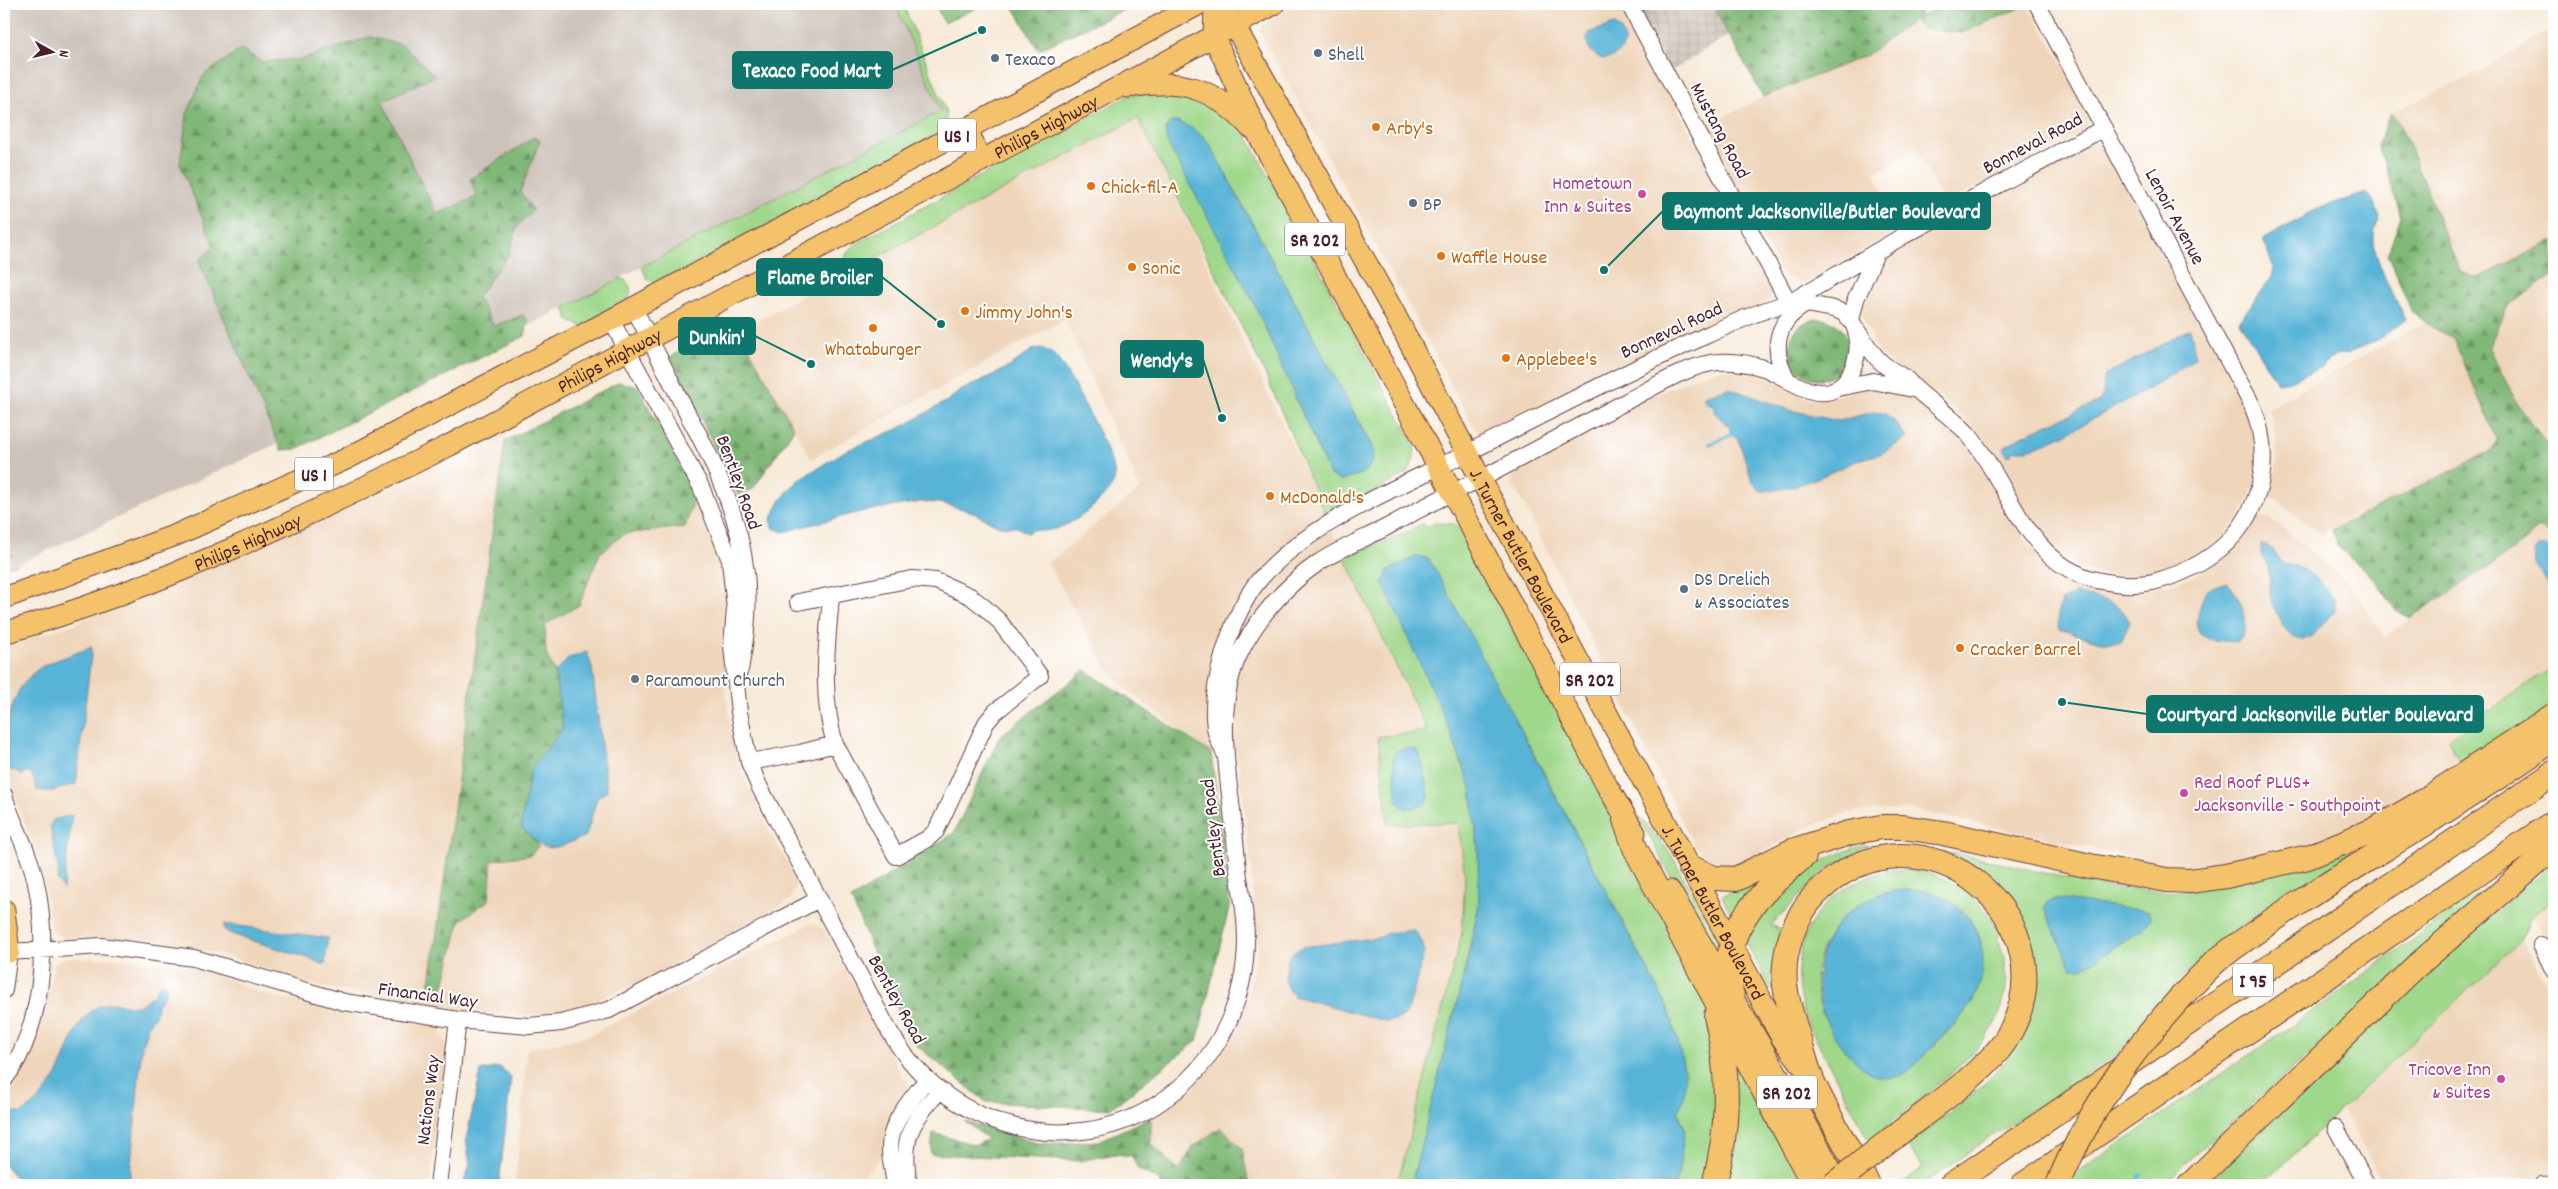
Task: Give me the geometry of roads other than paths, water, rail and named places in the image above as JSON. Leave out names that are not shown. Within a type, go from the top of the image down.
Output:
[{"type":"highway","points":[[1690,867],[1714,878],[1736,879],[1792,852],[1849,833],[1881,827],[1902,827],[2167,880],[2190,881],[2226,876],[2308,857],[2374,830],[2422,802],[2554,715]]},
{"type":"highway","points":[[2058,1185],[2089,1119],[2125,1064],[2168,1010],[2216,961],[2274,918],[2476,791],[2554,739]]},
{"type":"highway","name":"I 95","points":[[1951,1185],[2554,773]]},
{"type":"highway","points":[[1626,820],[1635,848],[1814,1185]]},
{"type":"highway","name":"I 95","points":[[2023,1185],[2554,822]]},
{"type":"highway","points":[[1732,1000],[1728,983],[1727,964],[1731,941],[1756,901],[1770,884],[1819,843]]},
{"type":"highway","points":[[2190,1185],[2413,969],[2476,912],[2554,847]]},
{"type":"highway","points":[[1812,1079],[1788,1006],[1785,983],[1788,944],[1798,920],[1809,902],[1845,871],[1869,861],[1892,856],[1916,856],[1938,861],[1960,870],[1997,901],[2009,921],[2019,945],[2023,971],[2022,997],[2016,1018],[2004,1042],[1987,1062],[1834,1185]]},
{"type":"highway","points":[[1705,981],[1718,1024],[1725,1073],[1726,1116],[1714,1185]]},
{"type":"highway","name":"J. Turner Butler Boulevard","points":[[1812,1079],[1868,1185]]},
{"type":"main road","name":"Philips Highway","points":[[4,598],[105,562],[254,502],[434,415],[1199,4]]},
{"type":"main road","name":"J. Turner Butler Boulevard","points":[[1215,4],[1214,37],[1259,136],[1439,467],[1626,820],[1644,844],[1732,1000],[1803,1118],[1839,1185]]},
{"type":"main road","name":"J. Turner Butler Boulevard","points":[[1222,4],[1394,311],[1481,479],[1782,1038],[1812,1079]]},
{"type":"main road","name":"Philips Highway","points":[[4,634],[108,598],[269,533],[450,445],[1274,4]]},
{"type":"main road","points":[[1111,90],[1152,83],[1178,84],[1198,88],[1236,112],[1259,136]]},
{"type":"main road","points":[[967,129],[981,161]]},
{"type":"main road","points":[[254,502],[269,533]]},
{"type":"main road","points":[[4,910],[9,952]]},
{"type":"street","name":"Mustang Road","points":[[1629,4],[1789,303]]},
{"type":"street","name":"Lenoir Avenue","points":[[1853,324],[1873,354],[1947,412],[1984,455],[2020,519],[2044,551],[2071,571],[2111,583],[2133,584],[2164,579],[2185,572],[2221,549],[2242,526],[2260,485],[2264,452],[2260,423],[2037,4]]},
{"type":"street","name":"Bonneval Road","points":[[1439,467],[1610,380],[1742,320],[1789,303],[2104,128]]},
{"type":"street","points":[[1838,388],[1854,366],[1857,355],[1853,324],[1856,299],[1876,253]]},
{"type":"street","name":"Bonneval Road","points":[[1789,303],[1832,309],[1843,313],[1853,324]]},
{"type":"street","points":[[1787,379],[1780,367],[1777,355],[1781,330],[1791,314],[1807,304]]},
{"type":"street","name":"Bentley Road","points":[[634,308],[702,438],[724,489],[741,546],[748,608],[745,645],[736,686]]},
{"type":"street","name":"Bentley Road","points":[[611,320],[701,488],[724,542],[734,582],[735,608],[732,646],[739,712],[749,762],[758,786],[893,1038],[907,1060],[940,1090],[979,1115],[1028,1131],[1053,1134],[1089,1130],[1131,1118],[1166,1099],[1192,1078],[1219,1042],[1229,1023],[1241,987],[1245,962],[1246,922],[1225,754],[1229,686],[1239,655],[1278,598],[1320,562],[1452,492]]},
{"type":"street","points":[[1452,492],[1481,479],[1663,382],[1710,363],[1743,362],[1767,369],[1804,389],[1826,392],[1874,380],[1916,389]]},
{"type":"street","name":"Bentley Road","points":[[1225,754],[1217,735],[1215,723],[1216,693],[1220,664],[1231,634],[1257,582],[1302,542],[1339,519],[1439,467]]},
{"type":"street","points":[[798,602],[912,579],[936,581],[970,596],[999,621],[1040,676],[995,712],[986,722],[936,831],[927,839],[896,856],[835,744],[825,703],[826,654],[831,596]]},
{"type":"street","points":[[749,762],[800,753],[835,744]]},
{"type":"street","points":[[4,795],[8,822],[29,856],[39,902],[43,949],[41,983],[31,1025],[15,1067],[4,1080]]},
{"type":"street","name":"Financial Way","points":[[9,952],[101,946],[194,958],[344,1002],[458,1020],[529,1026],[561,1023],[609,1010],[819,899]]},
{"type":"street","points":[[2541,945],[2554,970]]},
{"type":"street","points":[[4,990],[9,952]]},
{"type":"street","name":"Nations Way","points":[[438,1185],[458,1020]]},
{"type":"street","points":[[895,1185],[890,1152],[893,1130],[903,1111],[927,1079]]},
{"type":"street","points":[[909,1185],[906,1141],[922,1111],[940,1090]]},
{"type":"street","points":[[2336,1128],[2367,1185]]},
{"type":"street","points":[[2542,1185],[2554,1184]]},
{"type":"water","points":[[1614,24],[1623,34],[1623,46],[1616,55],[1602,59],[1590,49],[1587,37],[1589,33]]},
{"type":"water","points":[[1171,122],[1187,126],[1209,143],[1373,449],[1372,462],[1359,475],[1340,481],[1329,474],[1253,301],[1167,142],[1166,129]]},
{"type":"water","points":[[2367,193],[2372,199],[2380,217],[2375,228],[2374,245],[2380,266],[2405,319],[2382,337],[2364,346],[2346,354],[2336,355],[2321,367],[2290,381],[2277,383],[2239,321],[2272,277],[2274,268],[2262,240],[2323,206]]},
{"type":"water","points":[[2190,329],[2196,357],[2173,374],[2060,437],[2037,446],[2012,451],[2011,455],[2007,456],[2004,447],[2024,435],[2097,403],[2103,395],[2104,376]]},
{"type":"water","points":[[1040,348],[1049,351],[1056,357],[1070,378],[1106,447],[1114,471],[1113,485],[1096,504],[1081,516],[1072,522],[1054,529],[1044,531],[1032,530],[1027,533],[1017,527],[999,526],[970,511],[940,503],[921,502],[864,511],[783,532],[773,528],[771,520],[780,501],[797,481],[845,451],[898,429],[947,401],[962,390],[1009,367],[1032,350]]},
{"type":"water","points":[[1729,388],[1790,410],[1838,421],[1873,412],[1884,413],[1895,422],[1907,438],[1880,454],[1864,458],[1812,480],[1786,488],[1760,491],[1752,481],[1738,438],[1730,435],[1730,428],[1715,413],[1713,405],[1705,402],[1704,396]]},
{"type":"water","points":[[2261,545],[2271,548],[2281,562],[2300,568],[2311,575],[2326,588],[2333,598],[2335,611],[2309,637],[2300,639],[2293,636],[2282,624],[2272,599],[2268,569]]},
{"type":"water","points":[[2539,547],[2546,547],[2554,552],[2554,593],[2535,564],[2534,551]]},
{"type":"water","points":[[1417,556],[1429,559],[1447,591],[1668,1008],[1679,1047],[1684,1074],[1683,1100],[1678,1112],[1685,1129],[1678,1175],[1674,1185],[1411,1185],[1470,950],[1479,905],[1478,849],[1471,787],[1445,719],[1383,583],[1388,571]]},
{"type":"water","points":[[2227,582],[2237,595],[2244,612],[2245,628],[2237,642],[2205,637],[2198,631],[2197,626],[2200,606],[2207,589]]},
{"type":"water","points":[[2075,594],[2107,601],[2120,609],[2130,622],[2121,642],[2100,642],[2059,629],[2058,612],[2062,600]]},
{"type":"water","points":[[92,647],[76,784],[50,792],[37,790],[32,774],[25,772],[21,775],[17,771],[9,770],[7,763],[4,764],[5,737],[11,708],[24,683],[33,673],[51,662]]},
{"type":"water","points":[[587,652],[592,668],[607,791],[597,798],[586,836],[565,845],[550,848],[538,843],[521,827],[530,771],[563,728],[555,672],[569,658]]},
{"type":"water","points":[[1408,748],[1417,750],[1420,755],[1429,796],[1424,805],[1405,809],[1398,803],[1393,756],[1396,751]]},
{"type":"water","points":[[72,815],[63,889],[57,880],[59,873],[50,826],[53,820]]},
{"type":"water","points":[[1899,890],[1932,893],[1948,900],[1961,910],[1971,922],[1978,936],[1983,968],[1980,984],[1973,1000],[1959,1019],[1907,1072],[1895,1077],[1883,1078],[1873,1074],[1851,1057],[1833,1034],[1822,1009],[1818,983],[1821,957],[1831,934],[1847,914],[1870,899]]},
{"type":"water","points":[[2055,899],[2142,910],[2148,912],[2151,918],[2145,927],[2083,968],[2071,968],[2044,908],[2049,901]]},
{"type":"water","points":[[224,924],[328,938],[325,964],[320,964],[314,960],[231,934],[224,929]]},
{"type":"water","points":[[1414,930],[1423,943],[1424,952],[1409,1008],[1404,1017],[1388,1022],[1294,996],[1288,990],[1285,982],[1287,961],[1293,952],[1302,947],[1382,937],[1387,933]]},
{"type":"water","points":[[160,983],[166,984],[165,993],[157,1004],[156,1014],[149,1024],[142,1045],[129,1185],[22,1185],[4,1164],[4,1132],[7,1126],[4,1113],[6,1108],[20,1114],[39,1098],[60,1069],[74,1035],[86,1016],[95,1009],[110,1003],[139,1006],[154,994]]},
{"type":"water","points":[[500,1067],[511,1077],[499,1185],[463,1185],[470,1165],[466,1140],[481,1071]]},
{"type":"waterway","points":[[1710,444],[1730,435]]},
{"type":"waterway","points":[[2133,1185],[2140,1174]]},
{"type":"place","name":"Texaco Food Mart","points":[[982,30]]},
{"type":"place","name":"Shell","points":[[1318,53]]},
{"type":"place","name":"Texaco","points":[[995,58]]},
{"type":"place","name":"Arby's","points":[[1376,127]]},
{"type":"place","name":"Chick-fil-A","points":[[1091,186]]},
{"type":"place","name":"Hometown Inn & Suites","points":[[1642,194]]},
{"type":"place","name":"BP","points":[[1413,203]]},
{"type":"place","name":"Waffle House","points":[[1441,256]]},
{"type":"place","name":"Sonic","points":[[1132,267]]},
{"type":"place","name":"Baymont Jacksonville/Butler Boulevard","points":[[1604,270]]},
{"type":"place","name":"Jimmy John's","points":[[965,311]]},
{"type":"place","name":"Flame Broiler","points":[[941,324]]},
{"type":"place","name":"Whataburger","points":[[873,328]]},
{"type":"place","name":"Applebee's","points":[[1506,358]]},
{"type":"place","name":"Dunkin'","points":[[811,364]]},
{"type":"place","name":"Wendy's","points":[[1222,418]]},
{"type":"place","name":"McDonald's","points":[[1270,496]]},
{"type":"place","name":"DS Drelich & Associates","points":[[1684,589]]},
{"type":"place","name":"Cracker Barrel","points":[[1960,648]]},
{"type":"place","name":"Paramount Church","points":[[635,679]]},
{"type":"place","name":"Courtyard Jacksonville Butler Boulevard","points":[[2062,702]]},
{"type":"place","name":"Red Roof PLUS+ Jacksonville - Southpoint","points":[[2184,793]]},
{"type":"place","name":"Tricove Inn & Suites","points":[[2501,1079]]}]
